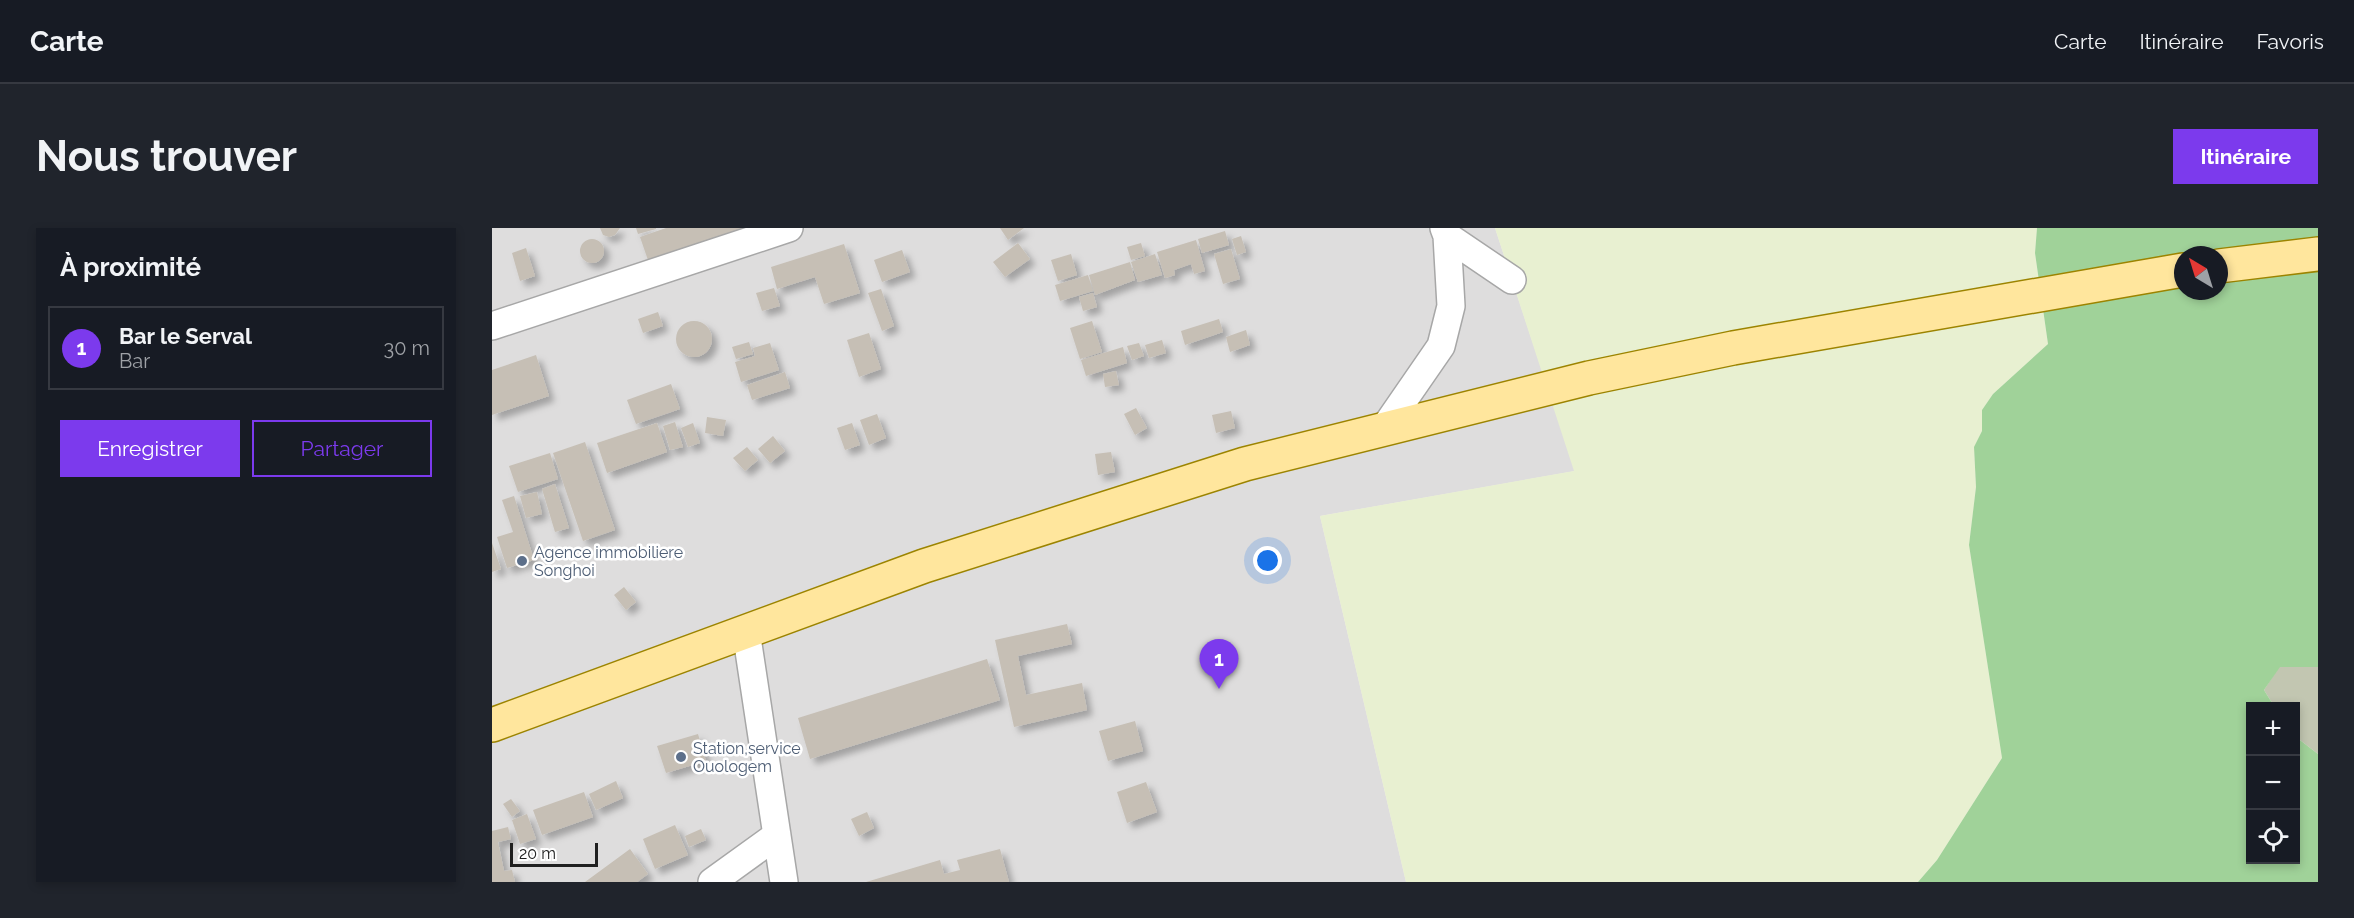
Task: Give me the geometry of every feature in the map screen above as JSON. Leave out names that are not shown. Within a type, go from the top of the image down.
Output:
[{"type":"main road","points":[[2228,265],[2318,254]]},
{"type":"main road","points":[[492,725],[924,566],[1245,464],[1590,378],[1733,348],[2174,272]]},
{"type":"street","points":[[492,326],[789,228]]},
{"type":"street","points":[[1445,232],[1512,280]]},
{"type":"street","points":[[1383,430],[1441,346],[1451,306],[1445,232]]},
{"type":"street","points":[[746,631],[784,882]]},
{"type":"street","points":[[712,882],[777,835]]},
{"type":"shaded area","points":[[492,228],[1495,228],[1575,471],[1320,516],[1406,882],[492,882]]},
{"type":"shaded area","points":[[1495,228],[2037,228],[2035,253],[2048,344],[1993,394],[1982,410],[1982,431],[1974,448],[1976,487],[1969,545],[2002,758],[1937,860],[1918,882],[1406,882],[1320,516],[1574,471]]},
{"type":"shaded area","points":[[2279,667],[2318,667],[2318,754],[2300,740],[2300,702],[2272,702],[2264,690]]},
{"type":"green space","points":[[2037,228],[2318,228],[2318,667],[2280,667],[2264,690],[2272,702],[2246,702],[2246,864],[2300,864],[2300,740],[2318,754],[2318,882],[1918,882],[1937,860],[2002,758],[1969,545],[1976,487],[1974,447],[1982,431],[1982,410],[1993,394],[2048,344],[2035,253]]},
{"type":"building","points":[[600,228],[620,228],[615,235],[609,237],[603,235]]},
{"type":"building","points":[[636,228],[656,228],[656,229],[638,234]]},
{"type":"building","points":[[666,228],[748,228],[649,263],[640,237]]},
{"type":"building","points":[[1000,228],[1024,228],[1008,240]]},
{"type":"building","points":[[1225,231],[1229,245],[1202,253],[1198,239]]},
{"type":"building","points":[[1241,236],[1246,252],[1237,255],[1232,239]]},
{"type":"building","points":[[592,239],[601,242],[604,251],[601,260],[592,263],[583,260],[580,251],[583,242]]},
{"type":"building","points":[[1196,240],[1205,271],[1194,274],[1191,264],[1174,270],[1175,275],[1165,278],[1157,252]]},
{"type":"building","points":[[1018,243],[1030,259],[1005,277],[993,262]]},
{"type":"building","points":[[1141,243],[1145,256],[1131,260],[1127,247]]},
{"type":"building","points":[[844,244],[860,293],[824,304],[815,277],[777,289],[771,267]]},
{"type":"building","points":[[526,248],[535,276],[520,281],[512,253]]},
{"type":"building","points":[[1231,249],[1240,279],[1223,284],[1214,254]]},
{"type":"building","points":[[902,250],[910,272],[882,282],[874,260]]},
{"type":"building","points":[[1071,254],[1077,275],[1058,281],[1051,260]]},
{"type":"building","points":[[1155,254],[1162,275],[1138,282],[1131,262]]},
{"type":"building","points":[[1130,262],[1135,280],[1095,295],[1089,275]]},
{"type":"building","points":[[1088,275],[1093,291],[1060,301],[1055,285]]},
{"type":"building","points":[[774,288],[780,306],[762,311],[756,293]]},
{"type":"building","points":[[881,289],[894,326],[882,331],[868,293]]},
{"type":"building","points":[[1093,293],[1097,307],[1083,311],[1079,297]]},
{"type":"building","points":[[658,312],[663,326],[643,333],[638,319]]},
{"type":"building","points":[[1219,319],[1223,332],[1185,345],[1181,331]]},
{"type":"building","points":[[694,321],[706,327],[712,339],[706,351],[694,357],[682,351],[676,339],[682,327]]},
{"type":"building","points":[[1092,321],[1102,352],[1080,359],[1070,328]]},
{"type":"building","points":[[1246,330],[1250,345],[1230,352],[1226,337]]},
{"type":"building","points":[[869,333],[881,369],[859,377],[847,340]]},
{"type":"building","points":[[1162,340],[1166,353],[1149,358],[1145,345]]},
{"type":"building","points":[[749,342],[753,354],[736,359],[732,347]]},
{"type":"building","points":[[770,343],[779,370],[741,382],[735,362],[755,356],[753,348]]},
{"type":"building","points":[[1139,343],[1144,356],[1132,360],[1127,346]]},
{"type":"building","points":[[1123,347],[1127,363],[1086,376],[1081,360]]},
{"type":"building","points":[[536,355],[549,396],[492,415],[492,370]]},
{"type":"building","points":[[1116,371],[1119,385],[1105,387],[1103,374]]},
{"type":"building","points":[[785,372],[790,388],[752,400],[747,385]]},
{"type":"building","points":[[671,384],[680,409],[636,424],[627,400]]},
{"type":"building","points":[[1136,408],[1147,428],[1135,435],[1124,414]]},
{"type":"building","points":[[1231,411],[1235,428],[1216,433],[1212,415]]},
{"type":"building","points":[[877,414],[886,438],[869,445],[860,420]]},
{"type":"building","points":[[707,417],[726,420],[723,436],[705,433]]},
{"type":"building","points":[[675,422],[683,447],[670,450],[663,426]]},
{"type":"building","points":[[657,423],[667,452],[607,473],[597,443]]},
{"type":"building","points":[[693,423],[700,443],[688,447],[681,428]]},
{"type":"building","points":[[852,423],[860,445],[845,450],[837,428]]},
{"type":"building","points":[[773,436],[785,451],[770,463],[758,449]]},
{"type":"building","points":[[585,442],[615,530],[583,541],[553,453]]},
{"type":"building","points":[[747,447],[758,460],[745,471],[733,458]]},
{"type":"building","points":[[1111,452],[1115,472],[1098,475],[1095,454]]},
{"type":"building","points":[[550,453],[558,479],[518,492],[509,466]]},
{"type":"building","points":[[555,484],[569,528],[555,532],[542,489]]},
{"type":"building","points":[[537,492],[542,514],[526,518],[520,496]]},
{"type":"building","points":[[514,496],[534,560],[507,568],[497,537],[513,532],[502,500]]},
{"type":"building","points":[[492,543],[501,569],[492,572]]},
{"type":"building","points":[[624,587],[636,602],[626,610],[614,595]]},
{"type":"building","points":[[1067,624],[1072,644],[1018,656],[1026,695],[1082,683],[1087,710],[1014,727],[995,640]]},
{"type":"building","points":[[987,659],[1000,700],[810,759],[798,718]]},
{"type":"building","points":[[1135,721],[1143,751],[1108,761],[1099,731]]},
{"type":"building","points":[[698,734],[706,761],[666,773],[657,746]]},
{"type":"building","points":[[616,781],[623,798],[596,810],[589,794]]},
{"type":"building","points":[[1146,782],[1157,812],[1127,823],[1117,792]]},
{"type":"building","points":[[584,792],[593,817],[542,835],[533,810]]},
{"type":"building","points":[[511,799],[520,811],[512,817],[503,804]]},
{"type":"building","points":[[867,812],[874,828],[859,836],[851,819]]},
{"type":"building","points":[[527,814],[536,839],[520,844],[512,820]]},
{"type":"building","points":[[675,825],[688,855],[655,869],[643,839]]},
{"type":"building","points":[[508,827],[511,839],[498,842],[504,871],[512,870],[515,882],[492,882],[492,831]]},
{"type":"building","points":[[701,829],[706,840],[689,847],[685,836]]},
{"type":"building","points":[[630,849],[648,874],[637,882],[585,882]]},
{"type":"building","points":[[1000,849],[1009,882],[866,882],[940,860],[944,874],[960,870],[957,860]]},
{"type":"place","name":"Agence immobiliere Songhoi","points":[[522,561]]},
{"type":"place","name":"Bar le Serval","points":[[1219,689]]},
{"type":"place","name":"Station,service Ouologem","points":[[681,757]]}]
